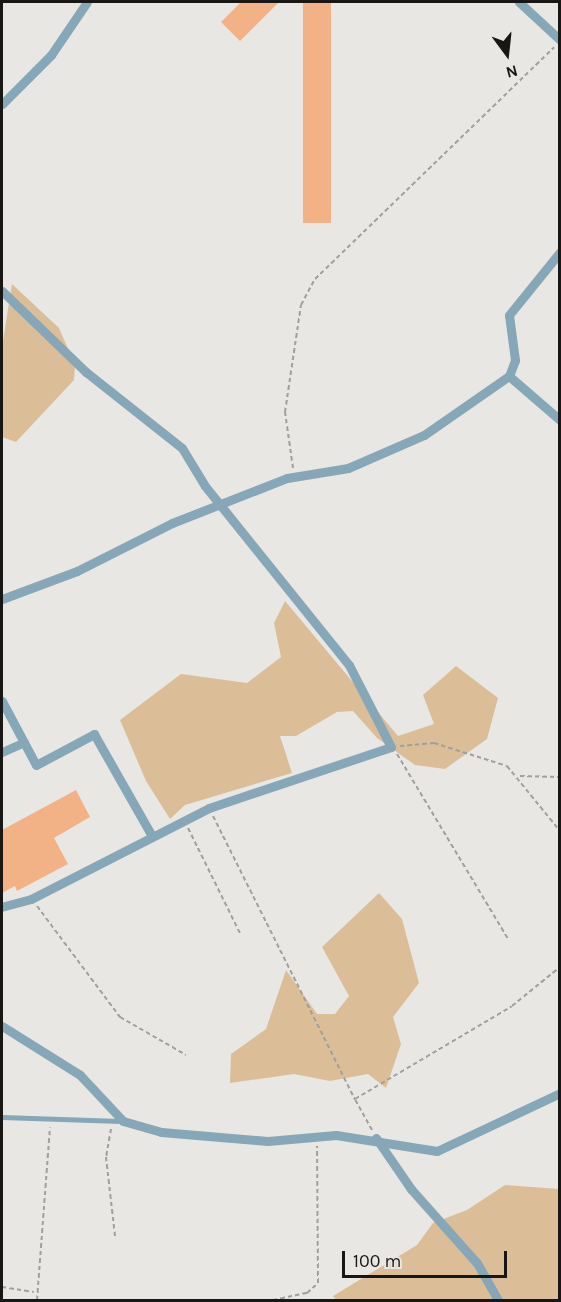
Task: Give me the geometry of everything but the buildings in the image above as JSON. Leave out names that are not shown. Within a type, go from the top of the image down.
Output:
[{"type":"street","points":[[2,104],[51,55],[87,2]]},
{"type":"street","points":[[519,2],[560,41]]},
{"type":"street","points":[[2,599],[77,571],[172,523],[225,506],[294,477],[348,468],[424,435],[508,376],[514,360],[509,315],[560,252]]},
{"type":"street","points":[[2,291],[86,372],[183,448],[205,486],[225,506],[349,665],[391,747],[209,808],[185,823],[152,837],[31,899],[2,907]]},
{"type":"street","points":[[508,376],[560,420]]},
{"type":"street","points":[[2,701],[36,765],[94,734],[152,837]]},
{"type":"street","points":[[2,752],[24,742]]},
{"type":"street","points":[[2,1026],[81,1075],[123,1121],[161,1132],[268,1142],[316,1137],[376,1138],[415,1151],[437,1151],[560,1093]]},
{"type":"street","points":[[376,1138],[411,1189],[477,1263],[498,1300]]},
{"type":"lane","points":[[2,1117],[123,1121]]},
{"type":"path","points":[[294,477],[285,412],[301,305],[315,279],[560,41]]},
{"type":"path","points":[[391,747],[434,743],[507,766],[520,776],[560,831]]},
{"type":"path","points":[[391,747],[412,772],[508,939]]},
{"type":"path","points":[[520,776],[560,777]]},
{"type":"path","points":[[209,808],[376,1138]]},
{"type":"path","points":[[185,823],[240,933]]},
{"type":"path","points":[[31,899],[120,1017],[186,1055]]},
{"type":"path","points":[[355,1099],[512,1006],[560,967]]},
{"type":"path","points":[[37,1300],[35,1292],[51,1118]]},
{"type":"path","points":[[112,1120],[106,1157],[115,1236]]},
{"type":"path","points":[[273,1300],[307,1293],[318,1282],[316,1137]]},
{"type":"path","points":[[2,1287],[35,1292]]},
{"type":"shaded area","points":[[12,284],[59,328],[75,365],[74,380],[16,442],[2,437],[2,347]]},
{"type":"shaded area","points":[[285,601],[398,736],[434,724],[423,695],[456,666],[498,698],[487,739],[445,769],[415,765],[377,738],[353,711],[337,712],[296,736],[280,736],[292,773],[185,805],[170,819],[146,781],[120,720],[181,674],[247,683],[281,657],[274,623]]},
{"type":"shaded area","points":[[379,893],[402,919],[419,983],[393,1017],[401,1044],[386,1088],[368,1074],[330,1081],[294,1074],[230,1083],[231,1054],[266,1029],[286,970],[317,1014],[335,1014],[349,996],[322,947]]},
{"type":"shaded area","points":[[505,1185],[559,1189],[559,1300],[336,1300],[333,1296],[417,1245],[433,1223],[467,1210]]}]
